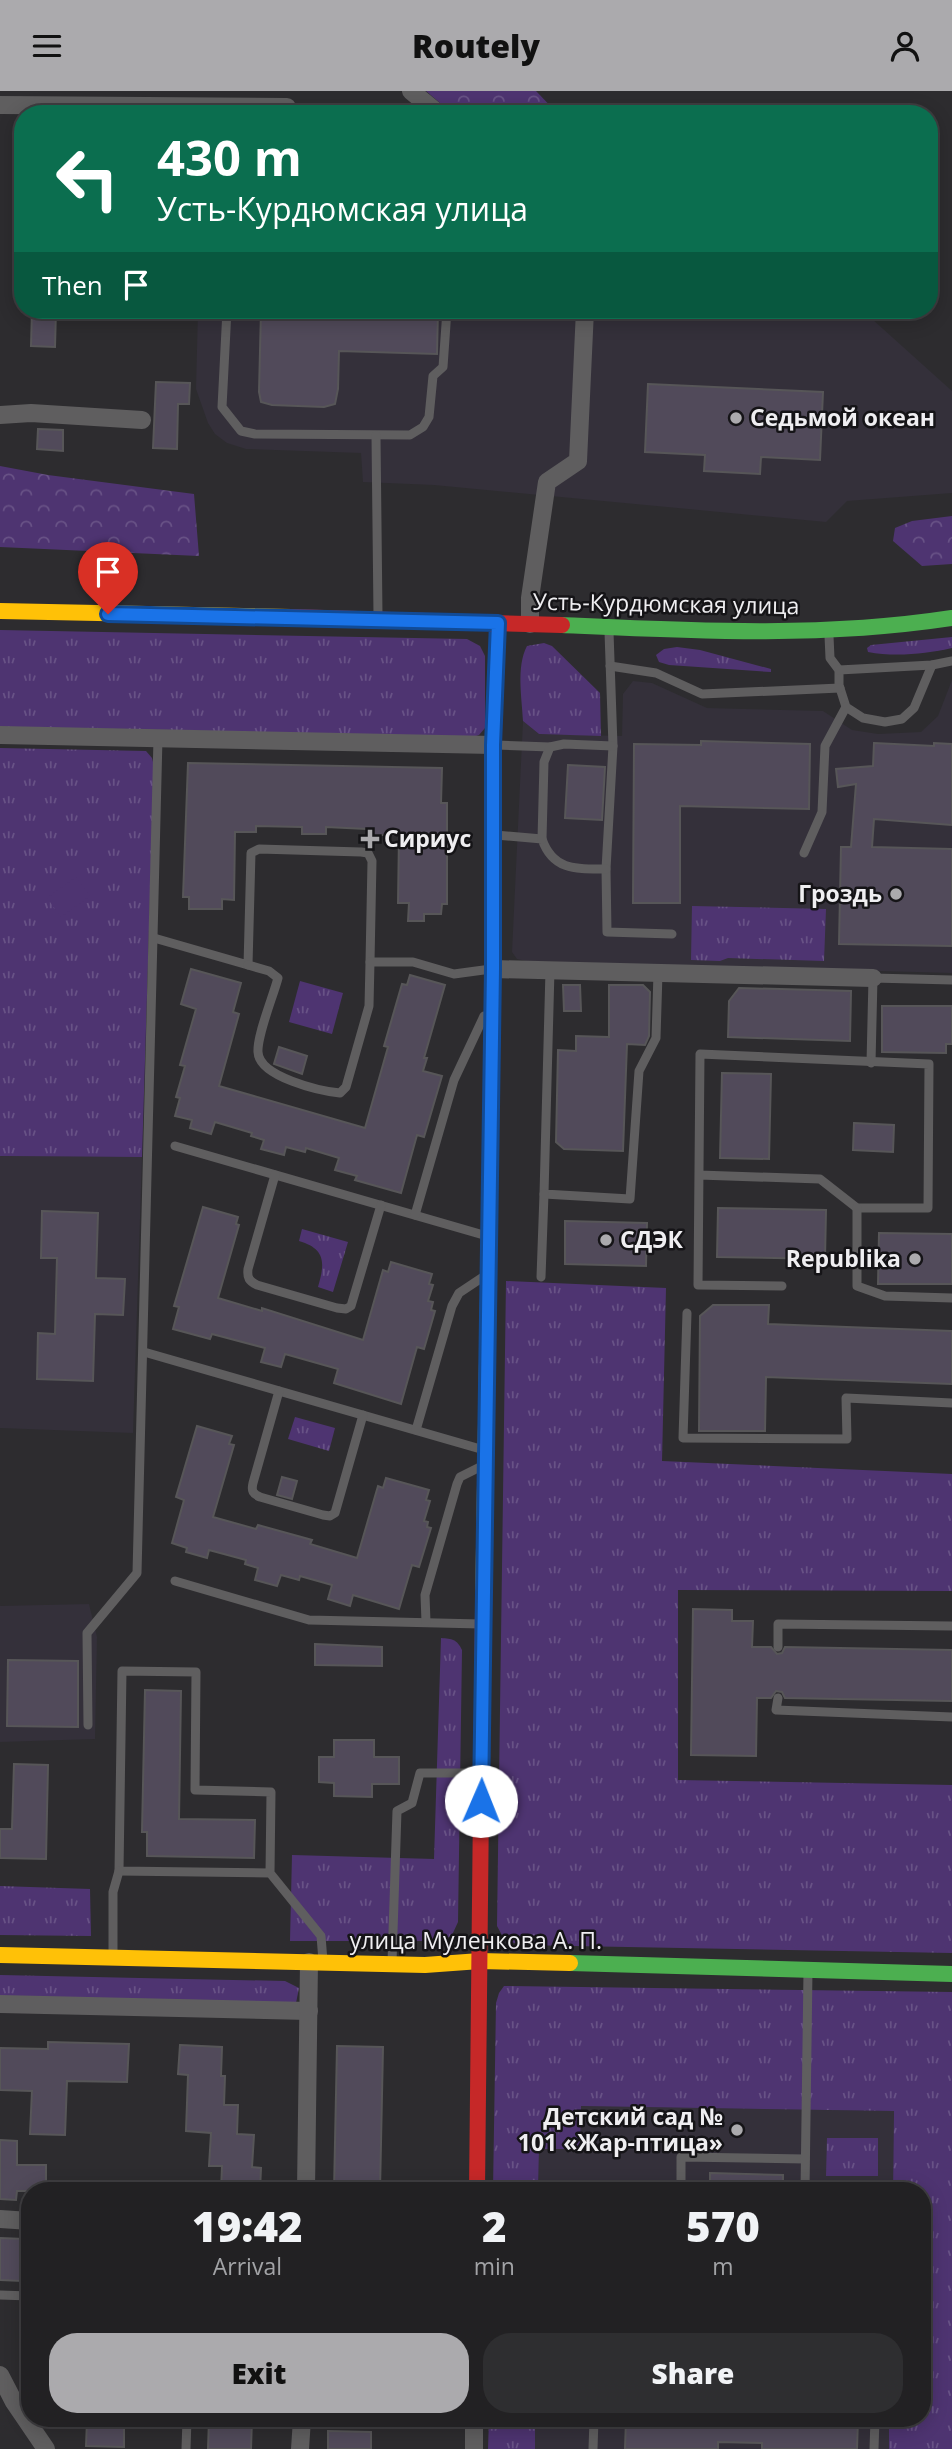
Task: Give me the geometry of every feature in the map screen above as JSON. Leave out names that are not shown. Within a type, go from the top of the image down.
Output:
[{"type":"street","points":[[411,91],[428,105]]},
{"type":"street","points":[[530,624],[530,598],[547,482],[578,461],[585,319]]},
{"type":"street","points":[[0,415],[142,420]]},
{"type":"street","name":"Усть-Курдюмская улица","points":[[0,611],[755,632],[923,624],[952,618]]},
{"type":"street","points":[[477,2182],[478,1947],[493,969],[493,745],[498,623]]},
{"type":"street","points":[[0,735],[493,745]]},
{"type":"street","points":[[493,969],[550,968],[873,978]]},
{"type":"street","name":"улица Муленкова А. П.","points":[[0,1955],[392,1965],[480,1961],[952,1974]]},
{"type":"street","points":[[306,2182],[309,2011],[316,1962]]},
{"type":"street","points":[[0,2004],[309,2011]]},
{"type":"street","points":[[0,2219],[21,2220]]},
{"type":"street","points":[[0,2375],[7,2405],[21,2421]]},
{"type":"street","points":[[26,2427],[46,2449]]},
{"type":"street","points":[[300,2449],[301,2427]]},
{"type":"street","points":[[474,2427],[474,2449]]},
{"type":"lane","points":[[227,319],[222,407],[241,431],[255,434],[376,436],[410,435],[423,427],[429,417],[433,376],[443,367],[446,319]]},
{"type":"lane","points":[[376,436],[378,620]]},
{"type":"lane","points":[[609,627],[613,746],[607,932],[672,934]]},
{"type":"lane","points":[[828,630],[830,658],[839,670],[846,707],[863,718],[885,722],[902,719],[914,708],[932,665]]},
{"type":"lane","points":[[839,670],[932,665],[952,661]]},
{"type":"lane","points":[[610,666],[656,673],[702,694],[841,688]]},
{"type":"lane","points":[[804,853],[822,812],[825,746],[846,707]]},
{"type":"lane","points":[[88,1725],[87,1633],[137,1573],[158,738]]},
{"type":"lane","points":[[493,745],[613,746]]},
{"type":"lane","points":[[550,747],[544,762],[542,839],[547,853],[571,869],[607,869]]},
{"type":"lane","points":[[493,835],[542,839]]},
{"type":"lane","points":[[153,937],[248,965],[270,971],[278,978],[258,1048],[260,1061],[275,1076],[340,1093],[346,1087],[369,1006],[371,856],[361,852],[259,849],[251,853],[248,965]]},
{"type":"lane","points":[[370,961],[413,963],[454,974],[493,969]]},
{"type":"lane","points":[[541,1277],[550,968]]},
{"type":"lane","points":[[544,1194],[630,1199],[639,1071],[656,1038],[658,973]]},
{"type":"lane","points":[[871,1063],[873,978],[952,980]]},
{"type":"lane","points":[[415,1215],[454,1080],[492,998]]},
{"type":"lane","points":[[699,1175],[820,1179],[857,1208],[928,1208],[929,1064],[700,1054],[698,1285],[782,1286]]},
{"type":"lane","points":[[175,1146],[489,1236]]},
{"type":"lane","points":[[275,1175],[247,1276],[257,1285],[284,1293],[337,1308],[346,1309],[351,1306],[380,1205]]},
{"type":"lane","points":[[857,1208],[857,1286],[885,1296],[952,1298]]},
{"type":"lane","points":[[416,1430],[458,1293],[488,1274]]},
{"type":"lane","points":[[687,1313],[682,1438],[847,1439],[846,1398],[952,1403]]},
{"type":"lane","points":[[144,1352],[416,1430],[485,1457],[460,1477],[457,1484],[425,1595],[426,1622]]},
{"type":"lane","points":[[279,1391],[252,1489],[255,1495],[323,1515],[330,1516],[335,1513],[363,1415]]},
{"type":"lane","points":[[175,1581],[309,1620],[483,1624]]},
{"type":"lane","points":[[778,1647],[778,1624],[952,1626]]},
{"type":"lane","points":[[113,1957],[113,1892],[119,1871],[122,1671],[196,1672],[195,1790],[271,1792],[270,1873],[321,1936],[316,1962]]},
{"type":"lane","points":[[778,1698],[776,1710],[952,1717]]},
{"type":"lane","points":[[392,1965],[397,1811],[412,1803],[420,1773],[481,1773]]},
{"type":"lane","points":[[119,1871],[270,1873]]},
{"type":"lane","points":[[805,2182],[808,1970]]},
{"type":"lane","points":[[681,2182],[681,2157],[805,2158]]},
{"type":"lane","points":[[0,2295],[21,2296]]},
{"type":"lane","points":[[186,2449],[187,2427]]},
{"type":"lane","points":[[593,2449],[594,2427]]},
{"type":"lane","points":[[874,2449],[875,2427]]},
{"type":"shaded area","points":[[198,319],[872,319],[952,391],[952,493],[847,501],[826,522],[434,485],[363,482],[361,453],[246,449],[227,443],[215,434],[208,423],[196,389]]},
{"type":"shaded area","points":[[952,680],[952,973],[526,961],[517,959],[512,952],[523,721],[539,734],[622,736],[623,694],[633,681],[652,683],[707,708],[823,711],[852,730],[878,734],[921,732],[938,716]]},
{"type":"shaded area","points":[[0,1156],[142,1157],[133,1433],[0,1428]]},
{"type":"shaded area","points":[[89,1604],[97,1637],[95,1739],[0,1742],[0,1606]]},
{"type":"shaded area","name":"Детский сад № 101 «Жар-птица»","points":[[581,2106],[894,2111],[893,2182],[538,2182],[539,2149]]},
{"type":"shaded area","points":[[535,2427],[889,2427],[889,2449],[535,2449]]},
{"type":"green space","points":[[426,91],[536,91],[549,105],[442,105]]},
{"type":"green space","points":[[0,466],[194,494],[199,556],[0,547]]},
{"type":"green space","points":[[952,516],[952,564],[922,566],[893,541],[895,528],[912,521]]},
{"type":"green space","points":[[0,630],[467,639],[480,646],[485,656],[485,728],[473,737],[0,730]]},
{"type":"green space","points":[[952,637],[952,648],[931,652],[889,654],[868,652],[867,648],[871,645]]},
{"type":"green space","points":[[544,643],[552,646],[600,693],[601,736],[539,734],[523,721],[520,683],[524,654],[527,646]]},
{"type":"green space","points":[[677,647],[700,650],[771,669],[771,672],[659,662],[656,655],[664,649]]},
{"type":"green space","points":[[0,748],[146,751],[152,758],[154,766],[142,1157],[0,1156]]},
{"type":"green space","points":[[76,877],[90,896],[61,917],[47,898]]},
{"type":"green space","points":[[692,906],[826,909],[824,961],[728,958],[720,961],[691,960]]},
{"type":"green space","points":[[300,981],[343,993],[332,1034],[289,1022]]},
{"type":"green space","points":[[302,1229],[348,1242],[333,1292],[318,1287],[322,1271],[321,1258],[314,1248],[299,1241]]},
{"type":"green space","points":[[506,1281],[666,1288],[662,1461],[952,1474],[952,1591],[678,1590],[678,1780],[952,1785],[952,1953],[519,1945],[504,1939],[497,1926]]},
{"type":"green space","points":[[295,1417],[335,1428],[329,1451],[288,1439]]},
{"type":"green space","points":[[441,1638],[454,1640],[462,1650],[458,1922],[452,1935],[443,1941],[290,1941],[292,1855],[434,1859]]},
{"type":"green space","points":[[0,1886],[90,1889],[91,1936],[0,1935]]},
{"type":"green space","points":[[0,1975],[285,1981],[299,1988],[296,2003],[0,1998]]},
{"type":"green space","points":[[504,1986],[952,1992],[952,2449],[889,2449],[889,2427],[931,2427],[931,2182],[893,2182],[894,2111],[581,2106],[580,2149],[539,2149],[538,2182],[493,2182],[496,2003]]},
{"type":"green space","points":[[827,2138],[878,2138],[878,2176],[826,2176]]},
{"type":"green space","points":[[489,2427],[535,2427],[535,2449],[488,2449]]},
{"type":"building","points":[[32,319],[56,319],[55,347],[31,346]]},
{"type":"building","points":[[261,319],[438,319],[437,354],[339,351],[335,404],[324,407],[272,405],[261,402]]},
{"type":"building","points":[[156,382],[190,383],[189,404],[178,404],[177,449],[153,448]]},
{"type":"building","points":[[648,384],[823,392],[820,460],[761,457],[760,474],[704,471],[705,455],[645,452]]},
{"type":"building","points":[[38,429],[63,430],[63,451],[37,449]]},
{"type":"building","points":[[701,741],[810,744],[809,809],[680,806],[680,903],[633,903],[634,744],[701,745]]},
{"type":"building","points":[[874,743],[934,746],[934,743],[952,744],[952,825],[874,819],[872,847],[952,849],[952,946],[839,944],[841,847],[851,847],[856,784],[838,787],[836,769],[873,766]]},
{"type":"building","points":[[188,763],[442,768],[441,803],[447,803],[447,904],[442,904],[441,914],[424,914],[424,921],[408,921],[409,903],[398,903],[399,835],[367,835],[367,829],[326,827],[326,834],[302,834],[302,827],[256,826],[256,832],[235,832],[234,900],[222,899],[222,909],[189,909],[189,897],[183,897]]},
{"type":"building","points":[[568,765],[605,767],[602,820],[565,818]]},
{"type":"building","points":[[191,969],[241,983],[233,1012],[239,1014],[219,1086],[365,1128],[388,1047],[384,1046],[402,984],[407,985],[410,975],[445,985],[424,1058],[427,1058],[423,1071],[442,1076],[424,1137],[417,1135],[401,1193],[355,1180],[357,1176],[335,1170],[339,1158],[306,1148],[305,1152],[286,1147],[284,1155],[261,1149],[264,1140],[251,1136],[252,1133],[215,1122],[211,1134],[190,1128],[192,1120],[175,1116],[180,1098],[176,1097],[185,1066],[180,1065],[196,1009],[181,1004]]},
{"type":"building","points":[[563,985],[580,985],[581,1011],[564,1011]]},
{"type":"building","points":[[609,985],[643,985],[650,992],[649,1036],[645,1045],[627,1044],[623,1151],[564,1149],[556,1142],[558,1050],[576,1051],[576,1036],[609,1037]]},
{"type":"building","points":[[739,988],[851,991],[850,1041],[728,1037],[729,1001]]},
{"type":"building","points":[[882,1006],[952,1006],[952,1044],[946,1044],[946,1053],[882,1052]]},
{"type":"building","points":[[279,1047],[307,1056],[302,1074],[274,1064]]},
{"type":"building","points":[[722,1073],[771,1074],[769,1159],[720,1158]]},
{"type":"building","points":[[854,1123],[894,1125],[893,1152],[853,1150]]},
{"type":"building","points":[[203,1207],[238,1217],[236,1224],[239,1225],[218,1298],[262,1311],[262,1308],[363,1340],[383,1270],[388,1272],[391,1262],[432,1274],[429,1284],[433,1285],[428,1301],[433,1302],[431,1310],[435,1311],[424,1349],[417,1347],[401,1404],[334,1383],[338,1369],[285,1354],[281,1367],[261,1362],[265,1348],[212,1334],[210,1339],[173,1329],[179,1307],[174,1306]]},
{"type":"building","points":[[718,1208],[826,1210],[825,1259],[717,1257]]},
{"type":"building","points":[[42,1211],[98,1213],[96,1278],[125,1279],[123,1315],[95,1314],[93,1381],[37,1379],[38,1333],[55,1334],[57,1258],[41,1258]]},
{"type":"building","points":[[565,1221],[647,1223],[646,1266],[565,1264]]},
{"type":"building","name":"Republika","points":[[879,1233],[952,1234],[952,1284],[878,1284]]},
{"type":"building","points":[[713,1305],[769,1305],[768,1324],[952,1331],[952,1384],[766,1377],[765,1431],[699,1431],[700,1316]]},
{"type":"building","points":[[197,1426],[232,1436],[229,1444],[234,1445],[213,1517],[256,1529],[258,1525],[312,1540],[310,1544],[357,1558],[378,1486],[383,1488],[386,1478],[429,1490],[426,1500],[430,1501],[424,1521],[428,1522],[427,1527],[431,1528],[419,1567],[412,1565],[399,1609],[353,1595],[350,1606],[328,1599],[332,1585],[300,1576],[299,1580],[281,1575],[277,1586],[255,1580],[258,1568],[245,1564],[246,1560],[209,1550],[207,1558],[186,1552],[187,1548],[172,1543],[184,1500],[176,1497]]},
{"type":"building","points":[[282,1477],[297,1481],[292,1499],[277,1495]]},
{"type":"building","points":[[693,1609],[732,1610],[732,1621],[753,1621],[752,1647],[771,1647],[777,1654],[782,1653],[785,1647],[952,1650],[952,1701],[785,1698],[782,1692],[776,1691],[771,1698],[757,1698],[756,1756],[691,1755]]},
{"type":"building","points":[[315,1644],[382,1647],[382,1666],[315,1665]]},
{"type":"building","points":[[8,1660],[78,1661],[78,1727],[7,1726]]},
{"type":"building","points":[[145,1690],[181,1691],[179,1819],[255,1820],[254,1858],[147,1856],[147,1832],[142,1832]]},
{"type":"building","points":[[334,1740],[374,1740],[374,1757],[399,1757],[399,1784],[372,1784],[372,1797],[334,1796],[334,1783],[319,1782],[319,1757],[334,1757]]},
{"type":"building","points":[[14,1764],[48,1765],[46,1859],[0,1858],[0,1829],[12,1829]]},
{"type":"building","points":[[48,2042],[129,2044],[127,2082],[67,2081],[65,2135],[30,2134],[32,2091],[0,2090],[0,2048],[48,2049]]},
{"type":"building","points":[[180,2045],[222,2047],[224,2105],[238,2105],[237,2134],[254,2135],[252,2167],[261,2168],[260,2182],[221,2182],[222,2166],[209,2166],[211,2133],[186,2131],[188,2075],[178,2074]]},
{"type":"building","points":[[337,2046],[383,2047],[380,2182],[334,2182]]},
{"type":"building","points":[[0,2140],[17,2141],[17,2165],[46,2165],[46,2182],[21,2182],[21,2191],[17,2191],[16,2200],[0,2199]]},
{"type":"building","points":[[710,2173],[783,2175],[783,2182],[710,2182]]},
{"type":"building","points":[[0,2238],[21,2239],[21,2281],[0,2280]]},
{"type":"building","points":[[87,2427],[124,2427],[124,2447],[86,2446]]},
{"type":"building","points":[[209,2427],[252,2427],[251,2449],[208,2449]]},
{"type":"building","points":[[626,2427],[858,2427],[857,2449],[762,2449],[762,2443],[718,2442],[718,2449],[625,2449]]},
{"type":"building","points":[[328,2431],[371,2432],[371,2449],[328,2449]]},
{"type":"traffic: fast","points":[[562,625],[709,631],[806,631],[952,618]]},
{"type":"traffic: fast","points":[[570,1963],[952,1974]]},
{"type":"traffic: slow","points":[[0,611],[291,617]]},
{"type":"traffic: slow","points":[[483,1610],[492,1051]]},
{"type":"traffic: slow","points":[[0,1955],[425,1965],[480,1961],[570,1963]]},
{"type":"traffic: jam","points":[[291,617],[562,625]]},
{"type":"traffic: jam","points":[[492,1051],[493,745],[498,623]]},
{"type":"traffic: jam","points":[[477,2182],[483,1610]]},
{"type":"place","name":"Седьмой океан","points":[[736,418]]},
{"type":"place","name":"Сириус","points":[[370,839]]},
{"type":"place","name":"Гроздь","points":[[896,894]]},
{"type":"place","name":"СДЭК","points":[[606,1240]]},
{"type":"place","name":"Republika","points":[[915,1259]]},
{"type":"place","name":"Детский сад № 101 «Жар-птица»","points":[[737,2130]]},
{"type":"route","points":[[108,614],[498,623],[493,745],[493,969],[481,1801]]}]
